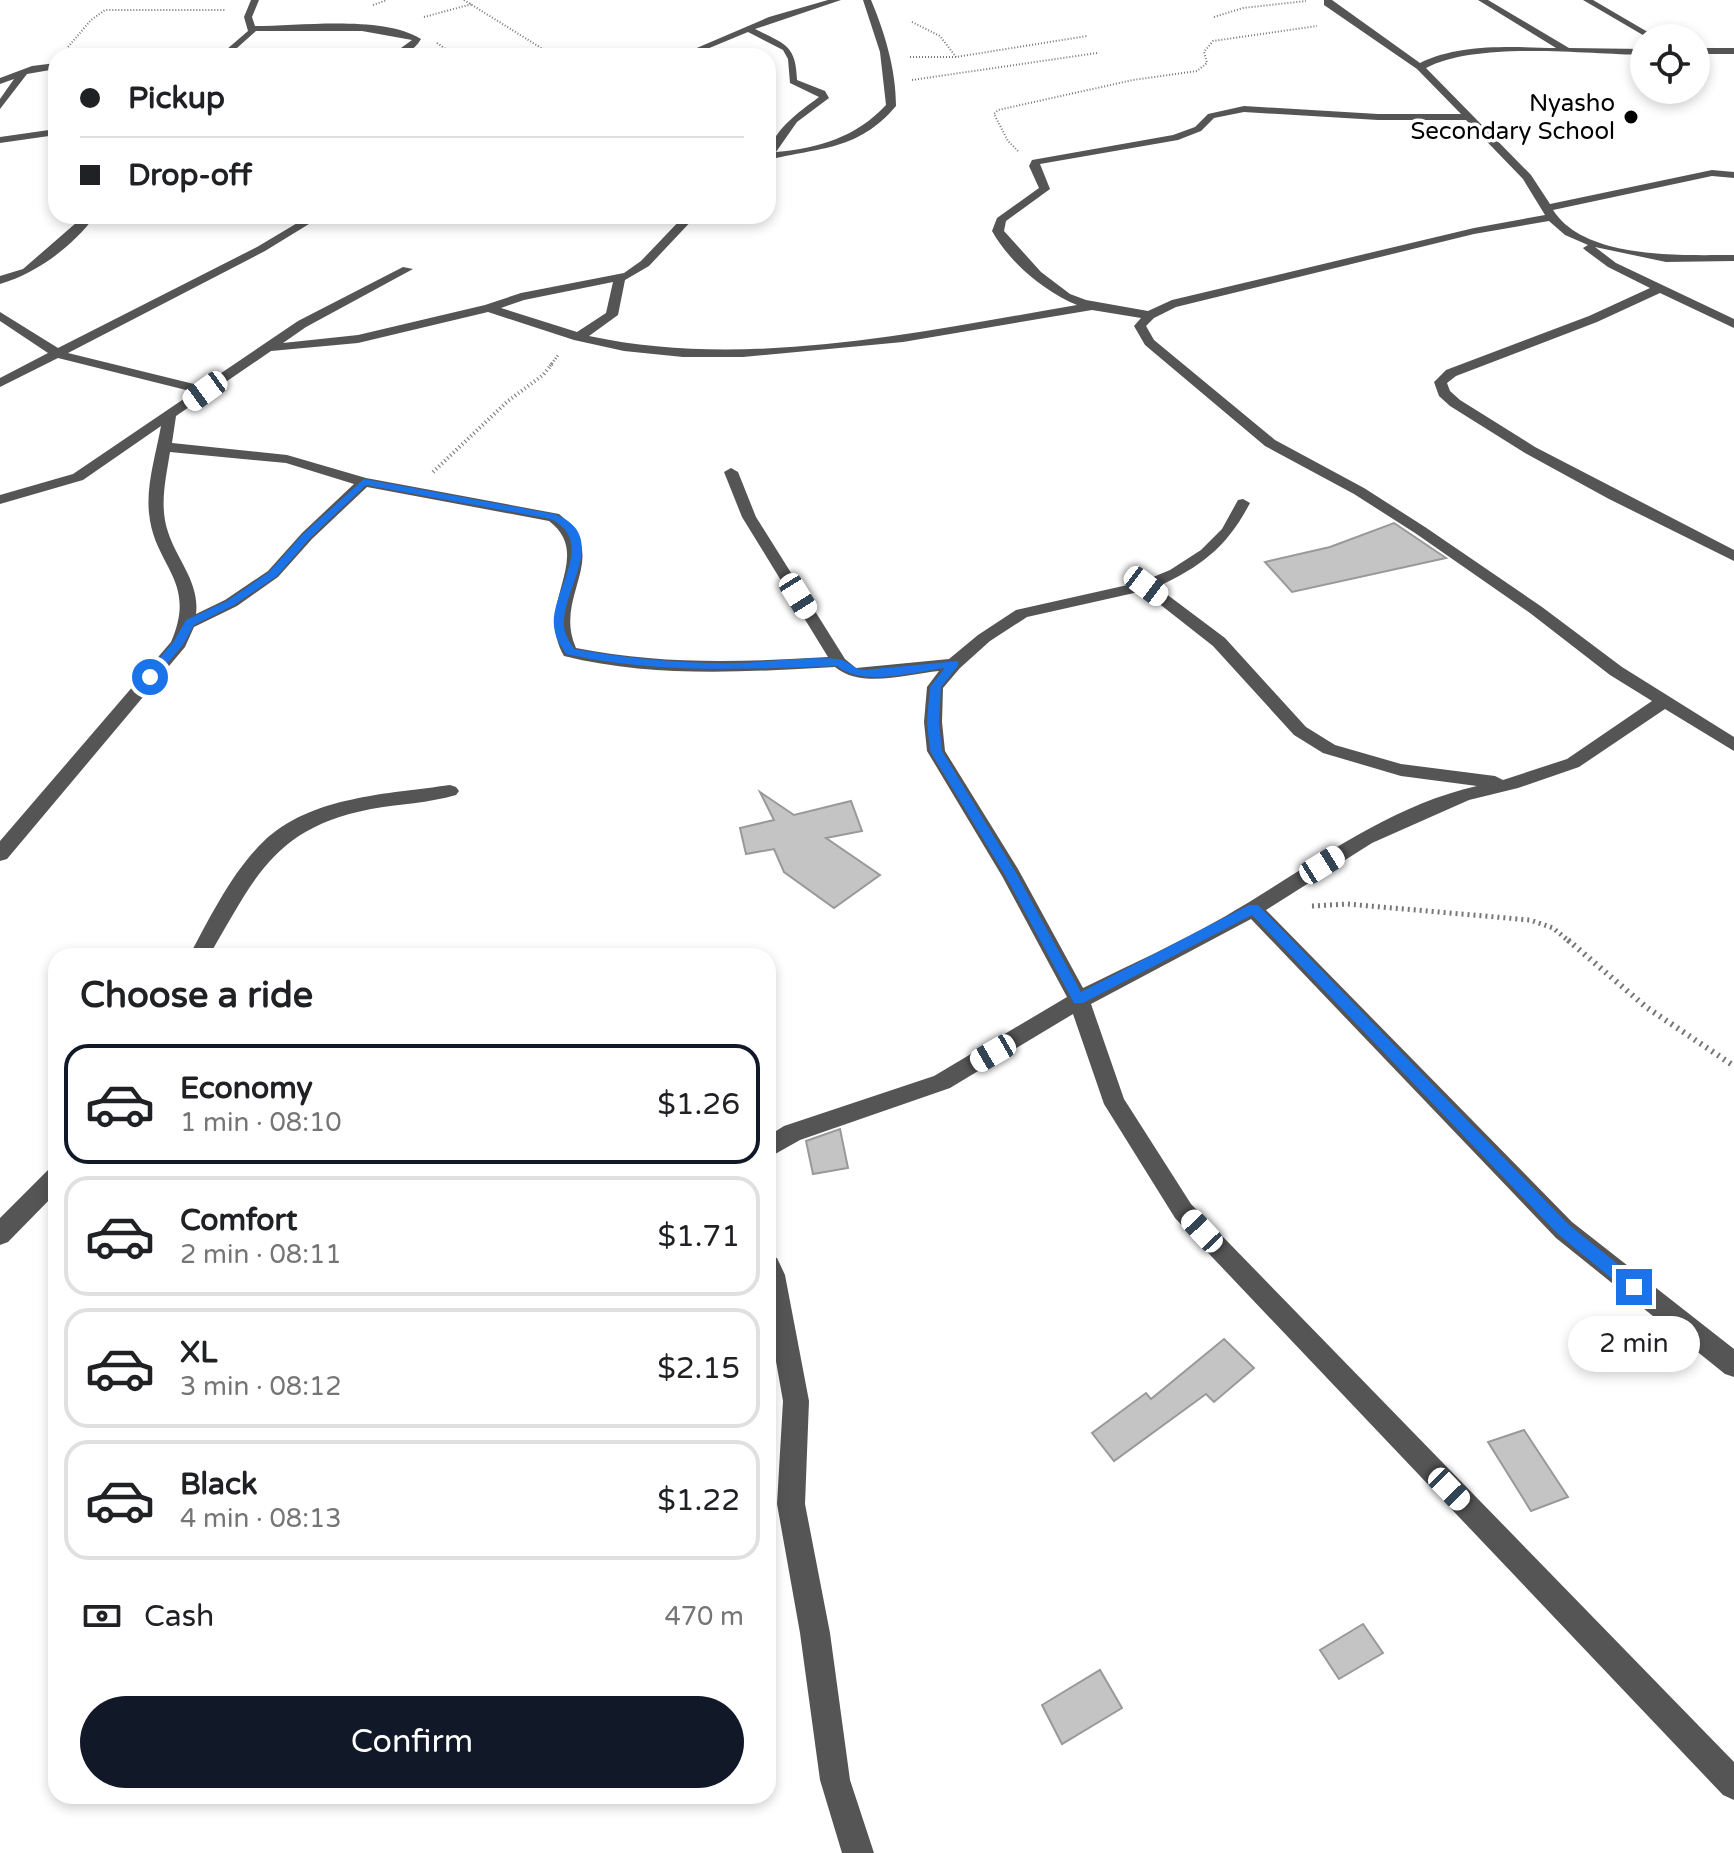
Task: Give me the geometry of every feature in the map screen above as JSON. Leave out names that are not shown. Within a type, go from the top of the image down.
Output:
[{"type":"street","points":[[253,29],[249,11],[255,0]]},
{"type":"street","points":[[702,48],[837,0]]},
{"type":"street","points":[[776,155],[830,148],[859,135],[891,106],[890,81],[877,21],[867,0]]},
{"type":"street","points":[[1482,0],[1568,52]]},
{"type":"street","points":[[1587,0],[1630,24]]},
{"type":"street","points":[[1328,1],[1420,67],[1527,177],[1557,225],[1582,240],[1612,265],[1734,324]]},
{"type":"street","points":[[232,48],[253,29],[394,32],[417,39],[407,48]]},
{"type":"street","points":[[748,29],[786,48],[792,59],[793,81],[822,93],[824,98],[794,120],[776,145]]},
{"type":"street","points":[[1710,51],[1734,51]]},
{"type":"street","points":[[1420,67],[1425,62],[1458,54],[1630,52]]},
{"type":"street","points":[[0,81],[48,68]]},
{"type":"street","points":[[0,106],[23,73]]},
{"type":"street","points":[[1150,315],[1088,307],[1058,295],[998,231],[1001,220],[1045,189],[1034,166],[1036,162],[1175,138],[1198,129],[1211,116],[1244,109],[1378,117],[1467,117]]},
{"type":"street","points":[[0,140],[48,133]]},
{"type":"street","points":[[1734,175],[1712,173],[1172,304],[1150,315],[1140,326],[1149,342],[1270,443],[1359,491],[1420,530],[1525,602],[1616,671],[1734,745]]},
{"type":"street","points":[[0,280],[27,271],[81,224]]},
{"type":"street","points":[[0,383],[59,355],[303,224]]},
{"type":"street","points":[[268,347],[358,339],[489,308],[521,297],[620,278],[644,267],[682,224]]},
{"type":"street","points":[[1582,240],[1637,255],[1666,259],[1734,258]]},
{"type":"street","points":[[0,500],[78,477],[302,324],[407,269]]},
{"type":"street","points":[[578,337],[612,315],[620,278]]},
{"type":"street","points":[[1660,288],[1606,314],[1451,373],[1440,382],[1444,393],[1455,403],[1530,450],[1734,556]]},
{"type":"street","points":[[489,308],[578,337],[624,347],[683,353],[783,351],[903,338],[1088,307]]},
{"type":"street","points":[[0,316],[59,355],[205,391]]},
{"type":"street","points":[[0,854],[179,643],[190,623],[189,596],[156,513],[169,416]]},
{"type":"street","points":[[166,447],[287,459],[364,482],[554,517],[567,523],[576,540],[575,569],[566,590],[559,631],[570,652],[622,661],[672,664],[738,666],[839,662]]},
{"type":"street","points":[[731,472],[749,517],[839,662],[851,672],[864,674],[954,664]]},
{"type":"street","points":[[190,623],[231,603],[273,574],[307,536],[364,482]]},
{"type":"street","points":[[1243,503],[1228,531],[1206,553],[1175,573],[1146,586],[1061,602],[1022,613],[954,664],[935,687],[933,722],[936,751],[1011,874],[1079,1000],[1103,1077],[1115,1104],[1183,1211],[1734,1784]]},
{"type":"street","points":[[1146,586],[1219,642],[1300,731],[1329,749],[1401,770],[1512,784]]},
{"type":"street","points":[[776,1143],[792,1133],[942,1082],[1079,1000],[1260,904],[1365,838],[1464,795],[1512,784],[1573,763],[1665,701]]},
{"type":"street","points":[[204,948],[254,865],[277,839],[303,822],[349,808],[450,791]]},
{"type":"street","points":[[1260,904],[1564,1230],[1734,1365]]},
{"type":"street","points":[[0,1234],[48,1185]]},
{"type":"street","points":[[776,1291],[796,1401],[791,1504],[815,1633],[835,1780],[858,1853]]},
{"type":"path","points":[[464,0],[541,48]]},
{"type":"path","points":[[1214,17],[1243,8],[1328,1]]},
{"type":"path","points":[[64,48],[105,10],[249,11]]},
{"type":"path","points":[[912,22],[940,36],[956,57]]},
{"type":"path","points":[[1036,162],[1008,141],[996,121],[994,114],[998,110],[1133,80],[1197,71],[1207,63],[1204,52],[1207,45],[1224,38],[1354,22]]},
{"type":"path","points":[[884,57],[956,57],[1087,36]]},
{"type":"path","points":[[890,81],[960,75],[1097,53]]},
{"type":"path","points":[[401,490],[432,473],[508,401],[543,375],[578,337]]},
{"type":"path","points":[[1260,904],[1347,904],[1530,920],[1553,928],[1646,1007],[1734,1066]]},
{"type":"building","points":[[1394,523],[1446,558],[1292,592],[1265,562],[1330,547]]},
{"type":"building","points":[[760,792],[794,815],[851,801],[862,831],[826,838],[880,875],[834,908],[784,872],[774,849],[746,854],[740,828],[774,820]]},
{"type":"building","points":[[840,1129],[848,1168],[813,1174],[806,1141]]},
{"type":"building","points":[[1224,1339],[1254,1368],[1214,1402],[1206,1394],[1114,1461],[1092,1433],[1146,1393],[1151,1399]]},
{"type":"building","points":[[1524,1430],[1568,1497],[1531,1511],[1488,1442]]},
{"type":"building","points":[[1363,1624],[1383,1653],[1339,1679],[1320,1650]]},
{"type":"building","points":[[1100,1670],[1122,1708],[1062,1744],[1042,1705]]},
{"type":"place","name":"Nyasho Secondary School","points":[[1631,117]]},
{"type":"route","points":[[150,677],[179,643],[190,623],[231,603],[273,574],[307,536],[364,482],[554,517],[567,523],[576,540],[575,569],[566,590],[559,631],[570,652],[622,661],[672,664],[738,666],[839,662],[851,672],[864,674],[954,664],[935,687],[933,722],[936,751],[1011,874],[1079,1000],[1253,909],[1564,1230],[1634,1287]]}]
